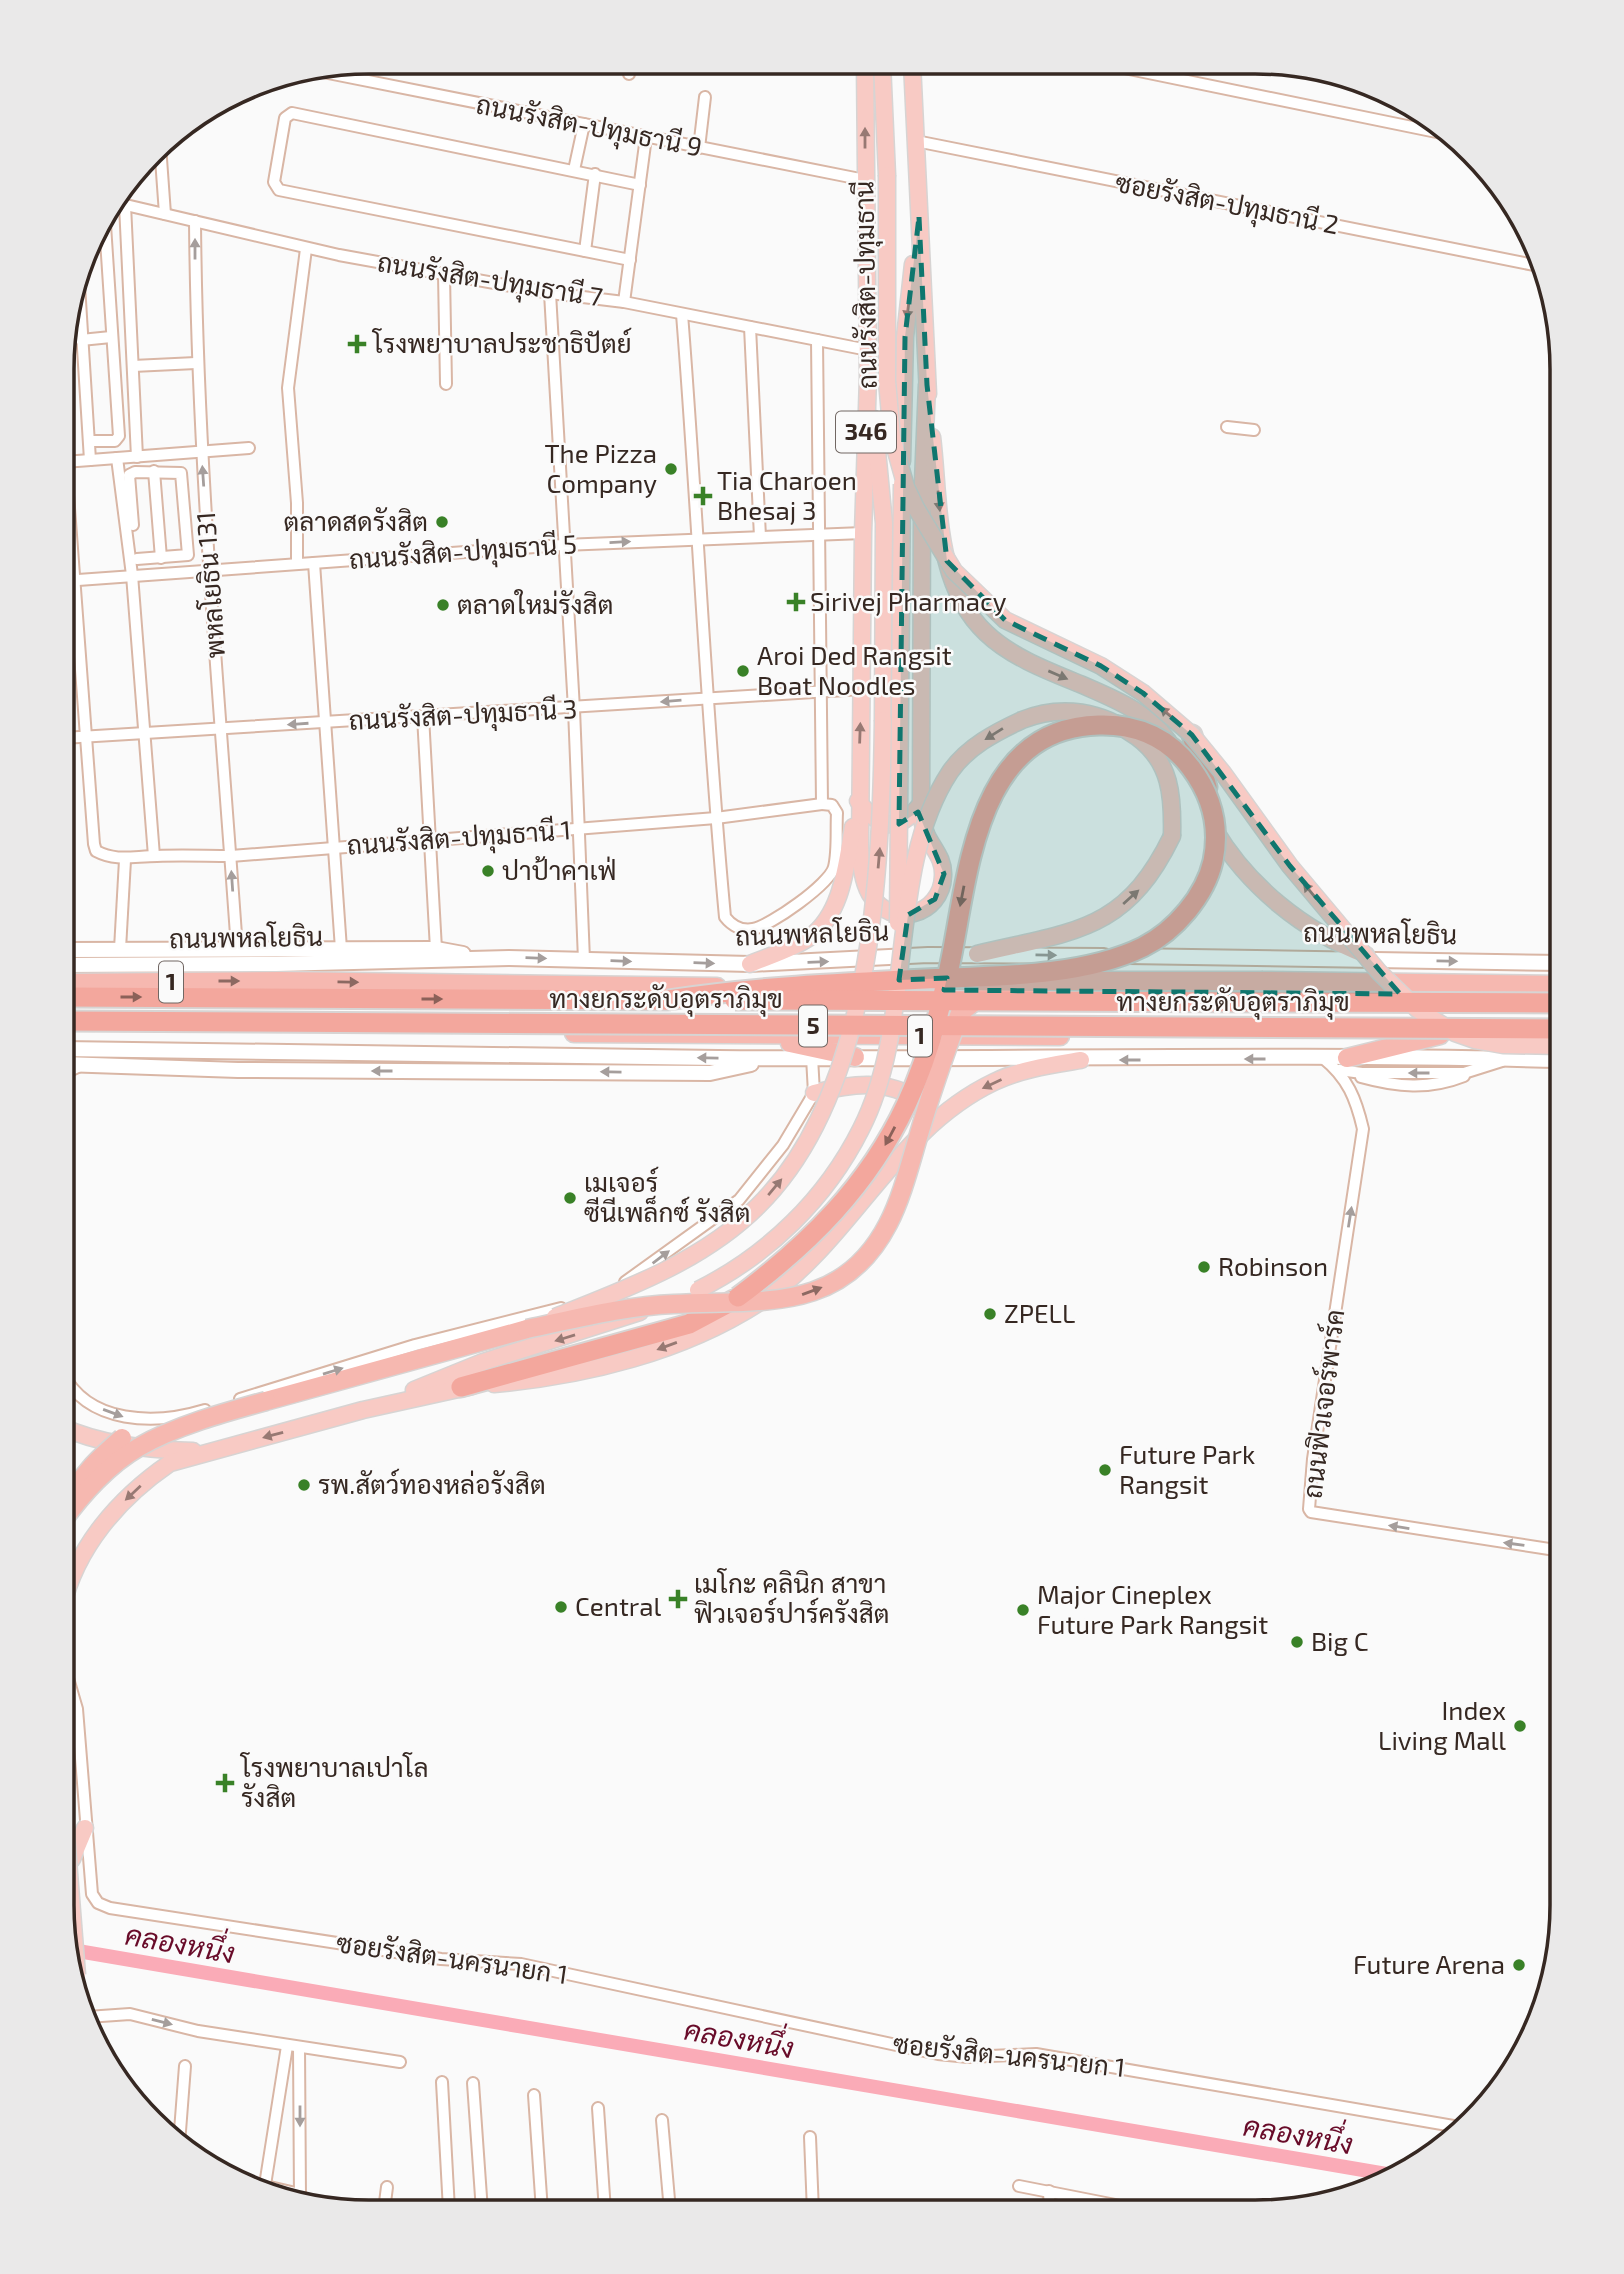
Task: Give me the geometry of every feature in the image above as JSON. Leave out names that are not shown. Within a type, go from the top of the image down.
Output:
[{"type":"highway","points":[[461,1387],[689,1324],[738,1297],[780,1266],[819,1230],[858,1187],[892,1132],[922,1071],[934,1032],[977,830],[999,782],[1032,747],[1070,729],[1114,725],[1132,727],[1160,738],[1175,751],[1191,769],[1211,802]]},
{"type":"highway","points":[[668,1000],[760,987],[1026,973],[1114,958],[1144,947],[1168,930],[1200,894],[1210,874],[1216,845],[1211,802],[1192,735]]},
{"type":"highway","name":"ถนนพหลโยธิน","points":[[74,982],[278,973],[1287,995],[1550,994]]},
{"type":"highway","points":[[74,1505],[81,1495],[138,1447],[226,1412],[527,1329],[620,1310],[673,1304],[776,1302],[810,1293],[842,1279],[865,1259],[888,1224],[960,1013],[984,994],[1040,981],[1550,985]]},
{"type":"highway","name":"ทางยกระดับอุตราภิมุข","points":[[74,997],[1550,1003]]},
{"type":"highway","name":"ทางยกระดับอุตราภิมุข","points":[[74,1021],[1550,1029]]},
{"type":"highway","name":"1","points":[[74,1028],[754,1035],[1550,1035]]},
{"type":"highway","points":[[754,1035],[855,1058]]},
{"type":"highway","points":[[1344,1067],[1440,1035]]},
{"type":"highway","points":[[74,1489],[94,1462],[122,1438]]},
{"type":"main road","name":"ถนนรังสิต-ปทุมธานี","points":[[858,801],[868,377],[865,74]]},
{"type":"main road","points":[[882,74],[887,175],[889,412],[906,487],[927,530],[954,571],[1005,620],[1101,666],[1143,693],[1192,735],[1290,866],[1379,972],[1417,1009],[1455,1034],[1475,1040],[1503,1045],[1550,1046]]},
{"type":"main road","name":"ถนนรังสิต-ปทุมธานี","points":[[913,74],[919,217]]},
{"type":"main road","points":[[895,1010],[905,337],[919,217]]},
{"type":"main road","name":"346","points":[[858,801],[863,874],[868,892],[889,914],[905,916],[923,909],[935,899],[944,874],[940,857],[922,823],[920,804],[922,507],[927,384],[919,217]]},
{"type":"main road","points":[[527,1329],[637,1285],[711,1245],[758,1207],[791,1168],[817,1120],[838,1071],[854,1014],[875,898],[882,823],[884,523],[879,451],[868,377]]},
{"type":"main road","points":[[927,384],[942,541],[953,582],[970,617],[988,635],[1030,662],[1123,703],[1151,721],[1177,755],[1221,841],[1250,876],[1312,930],[1378,959]]},
{"type":"main road","points":[[363,1410],[483,1363],[593,1329],[698,1290],[724,1277],[788,1227],[831,1181],[862,1128],[885,1067],[912,884],[936,798],[951,771],[974,748],[998,731],[1037,714],[1076,710],[1108,719],[1138,737],[1162,761],[1172,803],[1172,836],[1155,871],[1130,901],[1081,930],[977,954]]},
{"type":"main road","points":[[858,801],[874,819],[896,825],[908,819],[920,804]]},
{"type":"main road","points":[[750,964],[809,937],[832,913],[844,876],[858,801]]},
{"type":"main road","points":[[74,950],[436,949],[489,958]]},
{"type":"main road","name":"ถนนพหลโยธิน","points":[[74,965],[278,973],[489,958],[750,964],[977,954],[1550,963]]},
{"type":"main road","name":"1","points":[[74,1049],[776,1058],[1323,1058],[1344,1067],[1509,1058],[1550,1060]]},
{"type":"main road","points":[[368,1052],[524,1071]]},
{"type":"main road","points":[[74,1065],[710,1073],[776,1058]]},
{"type":"main road","points":[[74,1570],[99,1530],[125,1500],[170,1463],[363,1410],[461,1387],[531,1381],[635,1359],[688,1339],[760,1301],[814,1255],[929,1125],[969,1095],[1028,1069],[1081,1060]]},
{"type":"main road","points":[[814,1093],[862,1084],[897,1089],[920,1102],[929,1125]]},
{"type":"main road","points":[[74,1432],[87,1438],[164,1451],[213,1451]]},
{"type":"main road","points":[[74,1854],[85,1828]]},
{"type":"street","points":[[1154,74],[1429,130]]},
{"type":"street","name":"ถนนรังสิต-ปทุมธานี 9","points":[[336,75],[865,180]]},
{"type":"street","points":[[699,148],[705,97]]},
{"type":"street","points":[[630,260],[279,190],[274,182],[285,118],[292,113],[640,185]]},
{"type":"street","points":[[574,170],[584,124]]},
{"type":"street","points":[[624,302],[646,137]]},
{"type":"street","name":"ซอยรังสิต-ปทุมธานี 2","points":[[916,141],[1531,264]]},
{"type":"street","points":[[161,159],[165,215]]},
{"type":"street","points":[[585,251],[595,174]]},
{"type":"street","points":[[125,205],[137,457]]},
{"type":"street","name":"ถนนรังสิต-ปทุมธานี 7","points":[[125,205],[306,249],[550,293],[624,302],[868,350]]},
{"type":"street","name":"พหลโยธิน 131","points":[[195,221],[196,363],[201,453],[237,949]]},
{"type":"street","points":[[89,441],[115,441],[119,436],[106,235]]},
{"type":"street","points":[[297,562],[297,503],[288,388],[306,249]]},
{"type":"street","points":[[444,274],[446,384]]},
{"type":"street","points":[[550,293],[574,709],[584,960]]},
{"type":"street","points":[[80,308],[90,460]]},
{"type":"street","points":[[682,314],[725,917],[730,924],[741,929],[755,929],[817,888],[834,867],[837,813],[832,805],[822,804],[817,340]]},
{"type":"street","points":[[750,327],[760,537]]},
{"type":"street","points":[[81,340],[111,337]]},
{"type":"street","points":[[133,366],[196,363]]},
{"type":"street","points":[[1227,427],[1254,430]]},
{"type":"street","points":[[74,461],[248,448]]},
{"type":"street","points":[[117,458],[135,575],[154,856]]},
{"type":"street","points":[[154,471],[161,558]]},
{"type":"street","points":[[135,575],[136,559],[128,479],[132,473],[181,473],[188,555],[136,559]]},
{"type":"street","name":"ถนนรังสิต-ปทุมธานี 5","points":[[74,580],[297,562],[563,545],[700,537],[863,533]]},
{"type":"street","points":[[314,563],[341,949]]},
{"type":"street","points":[[74,633],[86,736]]},
{"type":"street","name":"ถนนรังสิต-ปทุมธานี 3","points":[[74,737],[862,690]]},
{"type":"street","points":[[423,716],[436,949]]},
{"type":"street","name":"ถนนรังสิต-ปทุมธานี 1","points":[[86,736],[96,851],[125,860],[154,856],[230,856],[580,829],[716,818],[822,804]]},
{"type":"street","points":[[120,949],[125,860]]},
{"type":"street","points":[[74,1390],[91,1405],[121,1417],[170,1418],[192,1414],[415,1345],[548,1312],[615,1289],[739,1200],[783,1145],[814,1093],[812,1057]]},
{"type":"street","points":[[1344,1067],[1464,1073],[1480,1070],[1509,1058]]},
{"type":"street","points":[[74,1069],[80,1066]]},
{"type":"street","name":"ถนนฟิวเจอร์พาร์ค","points":[[1344,1067],[1363,1129],[1312,1459],[1309,1509],[1389,1525],[1550,1549]]},
{"type":"street","name":"ซอยรังสิต-นครนายก 1","points":[[74,1699],[92,1894],[98,1903],[110,1908],[441,1959],[521,1964],[938,2054],[968,2057],[1036,2053],[1451,2126]]},
{"type":"street","points":[[95,2016],[130,2014],[198,2031],[400,2062]]},
{"type":"street","points":[[264,2181],[293,2047]]},
{"type":"street","points":[[293,2047],[300,2192]]},
{"type":"street","points":[[180,2132],[185,2066]]},
{"type":"street","points":[[442,2082],[448,2200]]},
{"type":"street","points":[[472,2083],[481,2200]]},
{"type":"street","points":[[534,2095],[541,2200]]},
{"type":"street","points":[[598,2108],[605,2200]]},
{"type":"street","points":[[662,2120],[669,2200]]},
{"type":"street","points":[[810,2137],[813,2200]]},
{"type":"street","points":[[1019,2186],[1049,2191],[1077,2200]]},
{"type":"street","points":[[385,2200],[387,2187]]},
{"type":"street","points":[[1049,2191],[1049,2200]]},
{"type":"highlighted area","points":[[919,217],[927,385],[947,561],[1005,620],[1101,666],[1143,693],[1192,735],[1290,866],[1400,994],[944,990],[947,978],[899,980],[908,915],[935,899],[944,874],[918,812],[899,824],[905,337]]},
{"type":"waterway","name":"คลองหนึ่ง","points":[[77,1951],[1380,2173]]},
{"type":"place","name":"โรงพยาบาลประชาธิปัตย์","points":[[357,344]]},
{"type":"place","name":"The Pizza Company","points":[[671,469]]},
{"type":"place","name":"Tia Charoen Bhesaj 3","points":[[703,496]]},
{"type":"place","name":"ตลาดสดรังสิต","points":[[442,522]]},
{"type":"place","name":"Sirivej Pharmacy","points":[[796,602]]},
{"type":"place","name":"ตลาดใหม่รังสิต","points":[[443,605]]},
{"type":"place","name":"Aroi Ded Rangsit Boat Noodles","points":[[743,671]]},
{"type":"place","name":"ปาป้าคาเฟ่","points":[[488,871]]},
{"type":"place","name":"เมเจอร์ ซีนีเพล็กซ์ รังสิต","points":[[570,1198]]},
{"type":"place","name":"Robinson","points":[[1204,1267]]},
{"type":"place","name":"ZPELL","points":[[990,1314]]},
{"type":"place","name":"Future Park Rangsit","points":[[1105,1470]]},
{"type":"place","name":"รพ.สัตว์ทองหล่อรังสิต","points":[[304,1485]]},
{"type":"place","name":"เมโกะ คลินิก สาขา ฟิวเจอร์ปาร์ครังสิต","points":[[678,1599]]},
{"type":"place","name":"Central","points":[[561,1607]]},
{"type":"place","name":"Major Cineplex Future Park Rangsit","points":[[1023,1610]]},
{"type":"place","name":"Big C","points":[[1297,1642]]},
{"type":"place","name":"Index Living Mall","points":[[1520,1726]]},
{"type":"place","name":"โรงพยาบาลเปาโล รังสิต","points":[[225,1783]]},
{"type":"place","name":"Future Arena","points":[[1519,1965]]}]
